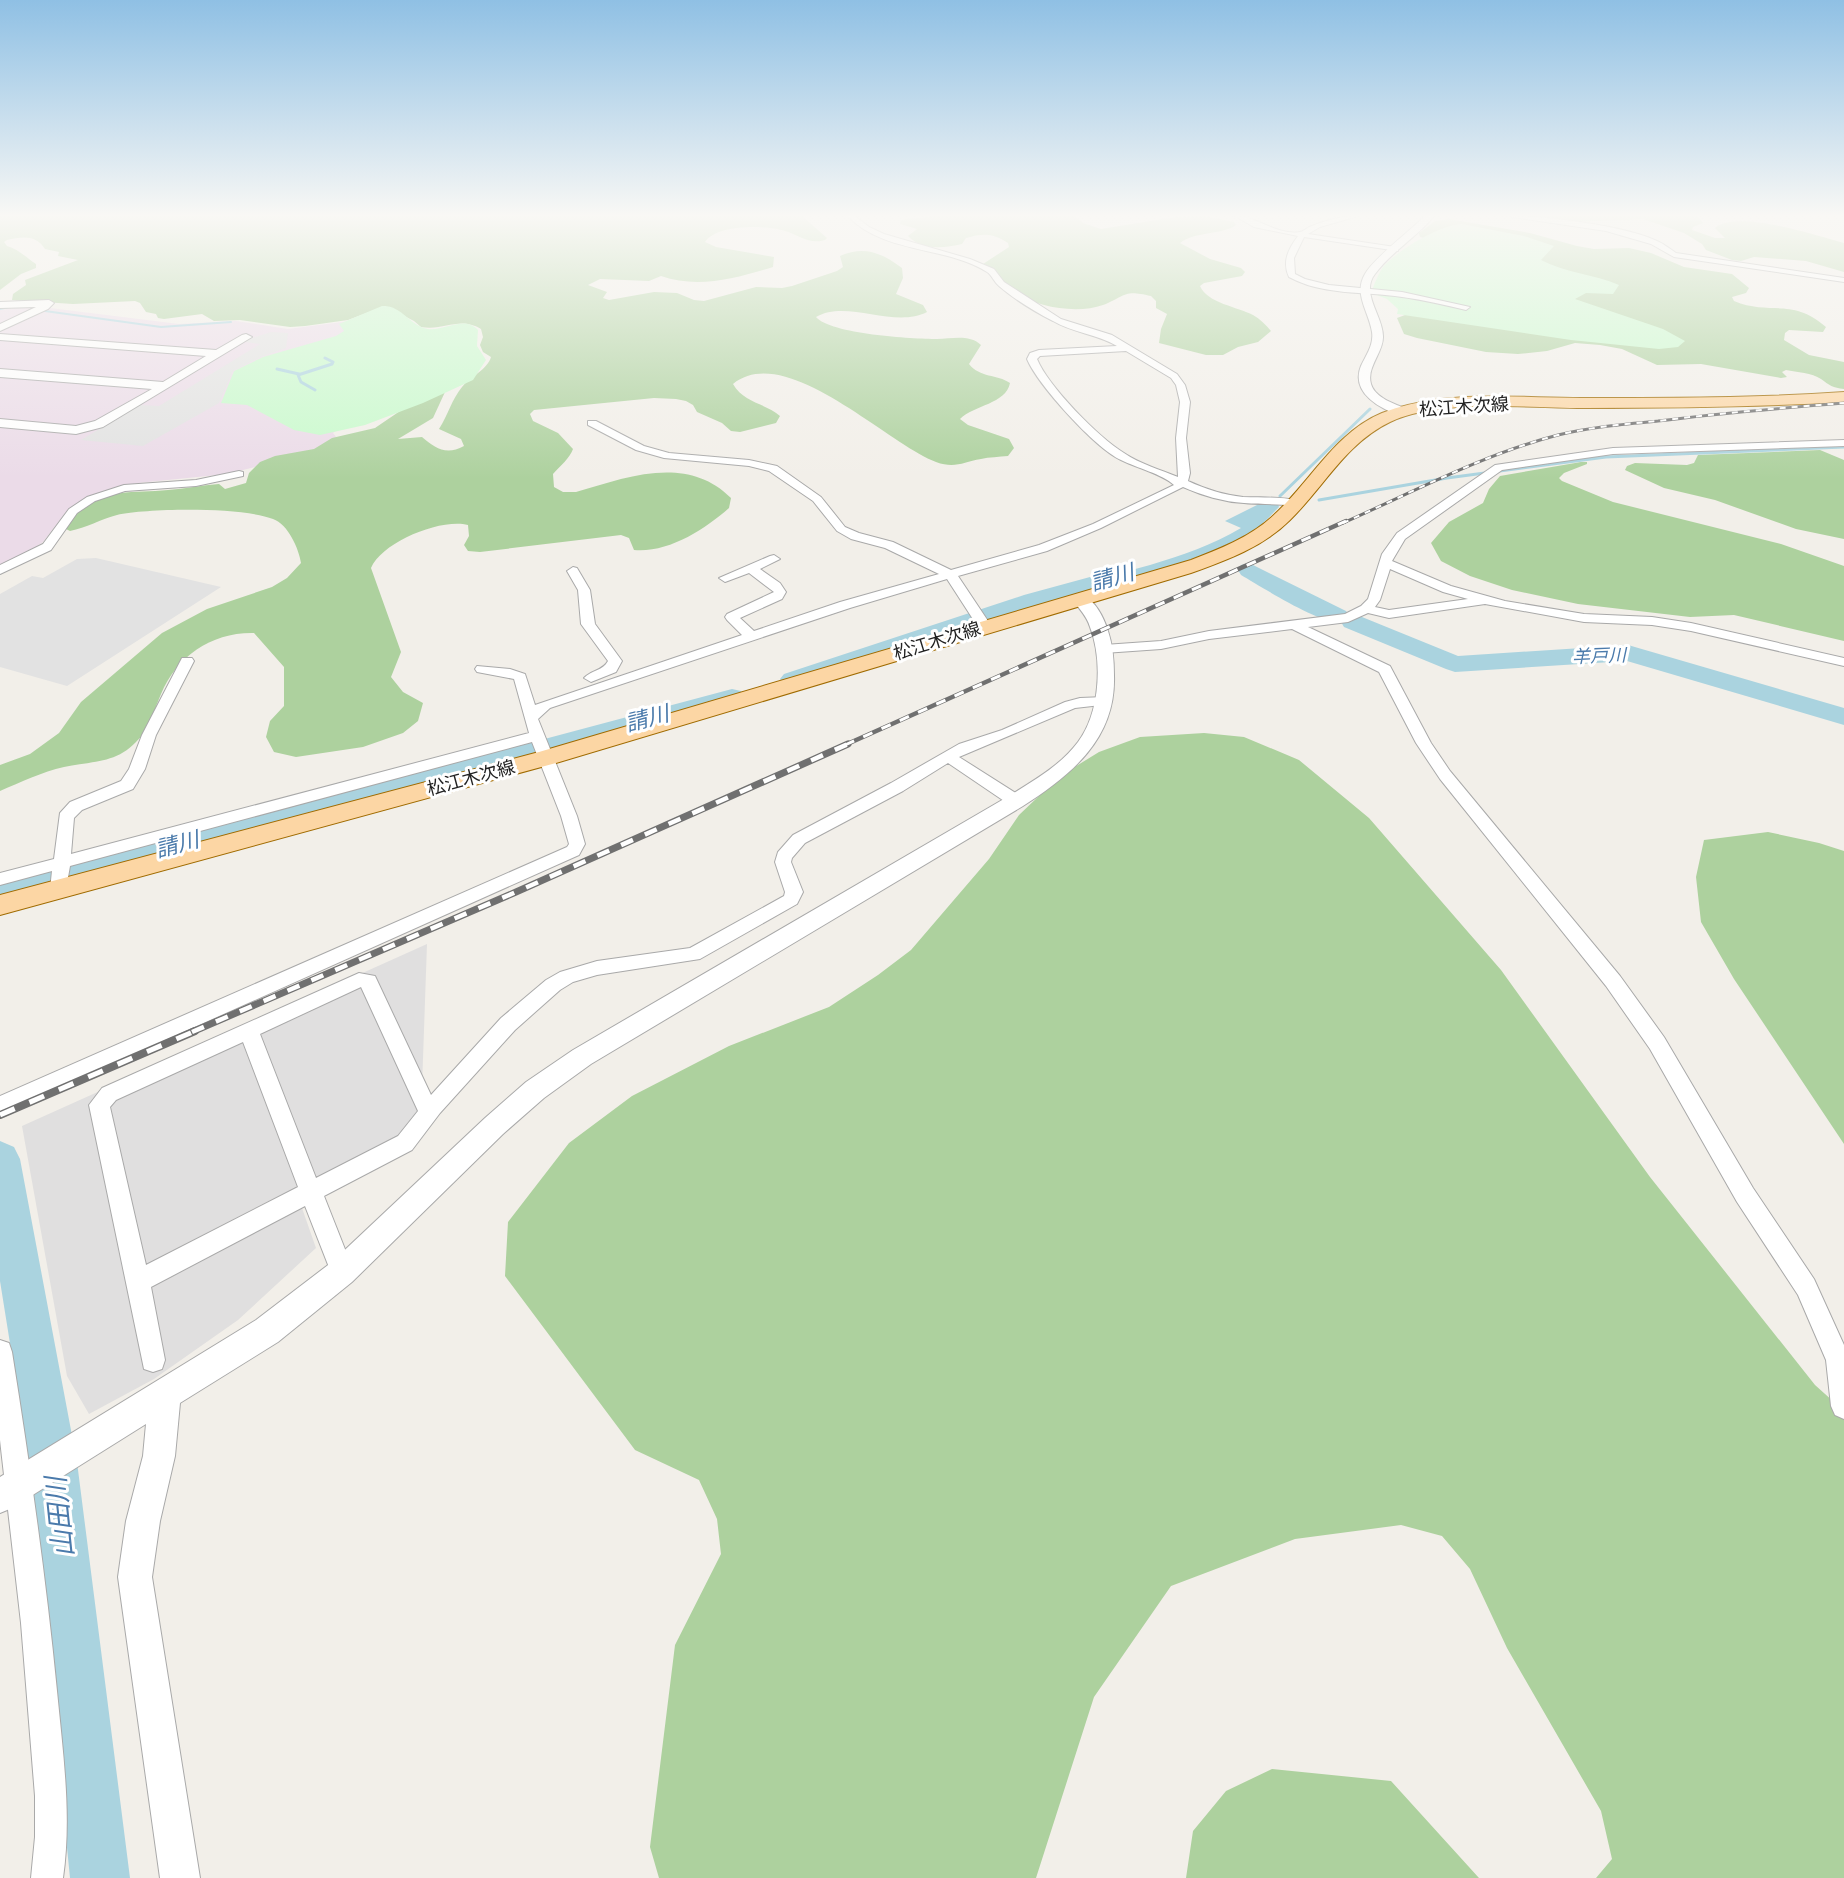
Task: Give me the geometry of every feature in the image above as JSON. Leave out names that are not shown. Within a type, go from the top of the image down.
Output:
[{"type":"main road","name":"松江木次線","points":[[0,905],[60,874],[547,758],[980,619],[1081,600],[1184,569],[1234,550],[1270,529],[1296,503],[1352,438],[1368,426],[1403,412],[1430,407],[1473,404],[1698,403],[1844,398]]},
{"type":"street","points":[[529,714],[554,702],[750,635],[1062,541],[1178,487],[1186,476],[1180,447],[1186,399],[1180,383],[1174,376],[1109,337],[1058,321],[1031,304]]},
{"type":"street","points":[[1368,304],[1378,336],[1365,372],[1365,384],[1377,399],[1403,412]]},
{"type":"street","points":[[1449,304],[1466,307]]},
{"type":"street","points":[[0,305],[47,305],[0,328]]},
{"type":"street","points":[[0,337],[218,354]]},
{"type":"street","points":[[0,423],[76,430],[88,428],[165,386],[246,337]]},
{"type":"street","points":[[1126,348],[1040,353],[1032,359],[1036,369],[1069,409],[1108,447],[1122,457],[1201,492],[1243,500],[1274,499],[1296,503]]},
{"type":"street","points":[[0,373],[165,386]]},
{"type":"street","points":[[592,423],[640,448],[668,456],[749,463],[773,468],[817,499],[841,529],[855,536],[889,544],[949,574],[980,619]]},
{"type":"street","points":[[1104,649],[1161,645],[1209,635],[1348,618],[1366,609],[1378,593],[1385,563],[1393,545],[1401,536],[1499,467],[1613,451],[1844,443]]},
{"type":"street","points":[[0,570],[47,547],[73,510],[92,499],[124,488],[196,483],[239,474]]},
{"type":"street","points":[[725,578],[774,559]]},
{"type":"street","points":[[1385,563],[1447,589],[1484,600],[1584,618],[1652,621],[1691,627],[1844,662]]},
{"type":"street","points":[[750,568],[776,586],[780,592],[777,596],[732,617],[750,635]]},
{"type":"street","points":[[529,714],[555,692],[602,674],[614,666],[613,656],[588,624],[584,590],[573,572]]},
{"type":"street","points":[[20,1484],[267,1331],[342,1272],[494,1126],[535,1090],[582,1057],[1016,801],[1055,775],[1085,746],[1098,727],[1105,701],[1104,649],[1096,618],[1081,600]]},
{"type":"street","points":[[1366,609],[1389,614],[1454,607],[1484,600]]},
{"type":"street","points":[[1296,625],[1385,669],[1424,743],[1445,775],[1613,981],[1657,1043],[1745,1195],[1806,1287],[1838,1359],[1844,1406]]},
{"type":"street","points":[[60,874],[66,817],[76,806],[127,785],[138,769],[149,735],[166,706],[187,661]]},
{"type":"street","points":[[2,1104],[573,851],[577,847],[577,840],[529,714],[520,677],[510,673],[482,669]]},
{"type":"street","points":[[138,1281],[405,1143],[433,1107],[508,1024],[554,985],[567,977],[597,968],[694,954],[791,900],[794,892],[783,862],[789,848],[820,827],[897,787],[964,747],[1007,733],[1070,705],[1080,702],[1105,701]]},
{"type":"street","points":[[0,879],[60,874],[537,736]]},
{"type":"street","points":[[949,757],[1016,801]]},
{"type":"street","points":[[153,1360],[99,1106],[109,1094],[359,980],[368,981],[425,1105],[433,1107]]},
{"type":"street","points":[[249,1031],[342,1272]]},
{"type":"street","points":[[0,1352],[20,1484],[38,1638],[52,1817],[51,1856],[47,1878]]},
{"type":"street","points":[[165,1396],[159,1456],[143,1521],[135,1577],[180,1878]]},
{"type":"shaded area","points":[[34,306],[179,324],[236,321],[288,329],[350,321],[350,419],[333,433],[337,438],[307,453],[283,460],[227,474],[138,483],[103,491],[66,512],[43,542],[18,559],[0,566],[0,310]]},
{"type":"shaded area","points":[[271,332],[288,333],[286,348],[233,371],[219,403],[143,446],[81,440],[139,405],[159,406],[260,344],[245,342],[249,339]]},
{"type":"shaded area","points":[[96,558],[221,587],[67,686],[0,667],[0,594],[32,576],[43,578],[77,559]]},
{"type":"shaded area","points":[[427,944],[421,1116],[398,1138],[296,1191],[316,1248],[238,1320],[154,1379],[89,1414],[67,1376],[22,1126]]},
{"type":"green space","points":[[140,304],[920,304],[927,312],[914,316],[900,317],[842,311],[828,312],[816,317],[837,328],[854,331],[892,337],[971,339],[981,345],[969,364],[978,372],[1010,383],[1002,396],[960,419],[968,425],[1009,439],[1014,448],[1008,456],[984,458],[954,465],[936,462],[915,452],[836,400],[808,385],[780,376],[755,374],[733,384],[743,395],[780,416],[776,423],[740,432],[731,431],[722,423],[697,412],[693,405],[676,399],[654,398],[534,410],[530,414],[533,421],[558,433],[573,449],[553,474],[554,487],[563,492],[576,492],[636,476],[676,473],[695,476],[714,484],[731,498],[729,508],[697,532],[672,544],[647,550],[634,550],[629,538],[621,535],[480,552],[468,551],[464,545],[469,536],[468,525],[457,524],[443,525],[414,534],[387,549],[377,558],[371,568],[401,652],[391,677],[403,692],[423,703],[418,721],[403,733],[363,747],[296,757],[274,752],[266,737],[270,721],[284,706],[284,667],[254,633],[239,634],[210,642],[186,658],[176,668],[144,732],[128,749],[102,761],[64,767],[0,791],[0,765],[30,754],[59,733],[81,702],[162,633],[207,609],[272,587],[287,578],[301,563],[288,531],[273,519],[259,515],[196,510],[151,511],[117,515],[76,530],[66,529],[86,505],[110,495],[124,493],[219,484],[225,489],[246,483],[249,473],[260,462],[275,456],[314,449],[332,438],[375,428],[447,379],[445,392],[433,418],[398,439],[422,437],[441,449],[458,449],[464,446],[461,439],[439,429],[465,383],[486,365],[491,357],[483,352],[480,345],[483,337],[481,329],[473,325],[421,327],[385,306],[348,320],[290,327],[240,320],[214,321],[202,314],[164,319],[146,312]]},
{"type":"green space","points":[[1040,304],[1106,304],[1082,309]]},
{"type":"green space","points":[[1156,304],[1223,304],[1253,315],[1271,331],[1258,342],[1238,347],[1223,355],[1206,355],[1159,343],[1167,314],[1156,308]]},
{"type":"green space","points":[[1392,304],[1589,304],[1663,329],[1685,341],[1678,347],[1659,349],[1571,340],[1397,314],[1398,309]]},
{"type":"green space","points":[[1408,304],[1743,304],[1791,310],[1802,312],[1826,327],[1823,332],[1789,330],[1785,333],[1784,340],[1809,355],[1844,362],[1844,389],[1831,386],[1813,375],[1786,370],[1782,372],[1787,377],[1781,378],[1701,364],[1657,365],[1622,349],[1600,345],[1575,343],[1547,351],[1518,354],[1486,352],[1404,334],[1397,318],[1405,315]]},
{"type":"green space","points":[[382,306],[401,312],[416,324],[428,329],[467,324],[478,330],[477,346],[486,360],[473,380],[423,403],[365,425],[320,435],[294,430],[247,405],[221,403],[234,371],[263,357],[336,336],[344,331],[339,324]]},
{"type":"green space","points":[[1820,450],[1844,460],[1844,539],[1796,529],[1715,500],[1664,488],[1625,470],[1627,466],[1635,463],[1687,465],[1694,463],[1698,455]]},
{"type":"green space","points":[[1587,462],[1587,464],[1564,473],[1559,478],[1613,502],[1781,544],[1844,566],[1844,641],[1734,615],[1690,617],[1578,604],[1512,590],[1470,576],[1441,561],[1431,543],[1449,522],[1483,503],[1489,489],[1500,476]]},
{"type":"green space","points":[[1204,733],[1244,737],[1299,760],[1369,818],[1501,970],[1650,1177],[1815,1385],[1844,1411],[1844,1878],[1596,1878],[1612,1859],[1601,1811],[1507,1648],[1470,1569],[1442,1536],[1401,1525],[1295,1539],[1171,1586],[1094,1697],[1036,1878],[659,1878],[650,1847],[675,1645],[721,1554],[717,1519],[699,1480],[635,1450],[505,1276],[508,1222],[569,1143],[632,1096],[729,1046],[829,1007],[911,950],[989,859],[1019,815],[1060,776],[1099,752],[1140,737]]},
{"type":"green space","points":[[1768,832],[1844,851],[1844,1144],[1734,979],[1701,922],[1696,877],[1704,840]]},
{"type":"green space","points":[[1272,1769],[1391,1781],[1479,1878],[1186,1878],[1193,1831],[1226,1791]]},
{"type":"water","points":[[1263,502],[1278,504],[1279,507],[1256,529],[1215,552],[1163,570],[1062,596],[1054,589],[1150,565],[1197,549],[1241,528],[1225,521]]},
{"type":"waterway","points":[[0,309],[10,307]]},
{"type":"waterway","points":[[47,309],[45,311],[161,327],[231,322]]},
{"type":"waterway","points":[[315,390],[301,382],[298,375],[332,364],[333,362],[325,358]]},
{"type":"waterway","points":[[277,369],[299,374]]},
{"type":"waterway","points":[[1280,496],[1370,409]]},
{"type":"waterway","points":[[1319,500],[1447,478],[1606,457],[1844,447]]},
{"type":"waterway","name":"羊戸川","points":[[1249,570],[1302,600],[1338,616]]},
{"type":"waterway","name":"請川","points":[[793,679],[1032,600],[1101,581]]},
{"type":"waterway","name":"羊戸川","points":[[1353,622],[1455,664],[1628,653],[1844,717]]},
{"type":"waterway","name":"請川","points":[[0,891],[278,820],[732,697]]},
{"type":"waterway","name":"山田川","points":[[0,1159],[53,1462],[100,1878]]},
{"type":"railway","points":[[1343,523],[1476,463],[1558,435],[1621,425],[1728,413],[1844,403]]},
{"type":"railway","points":[[845,745],[1346,521]]},
{"type":"railway","points":[[192,1032],[516,892],[848,744]]},
{"type":"railway","points":[[0,1115],[195,1031]]}]
